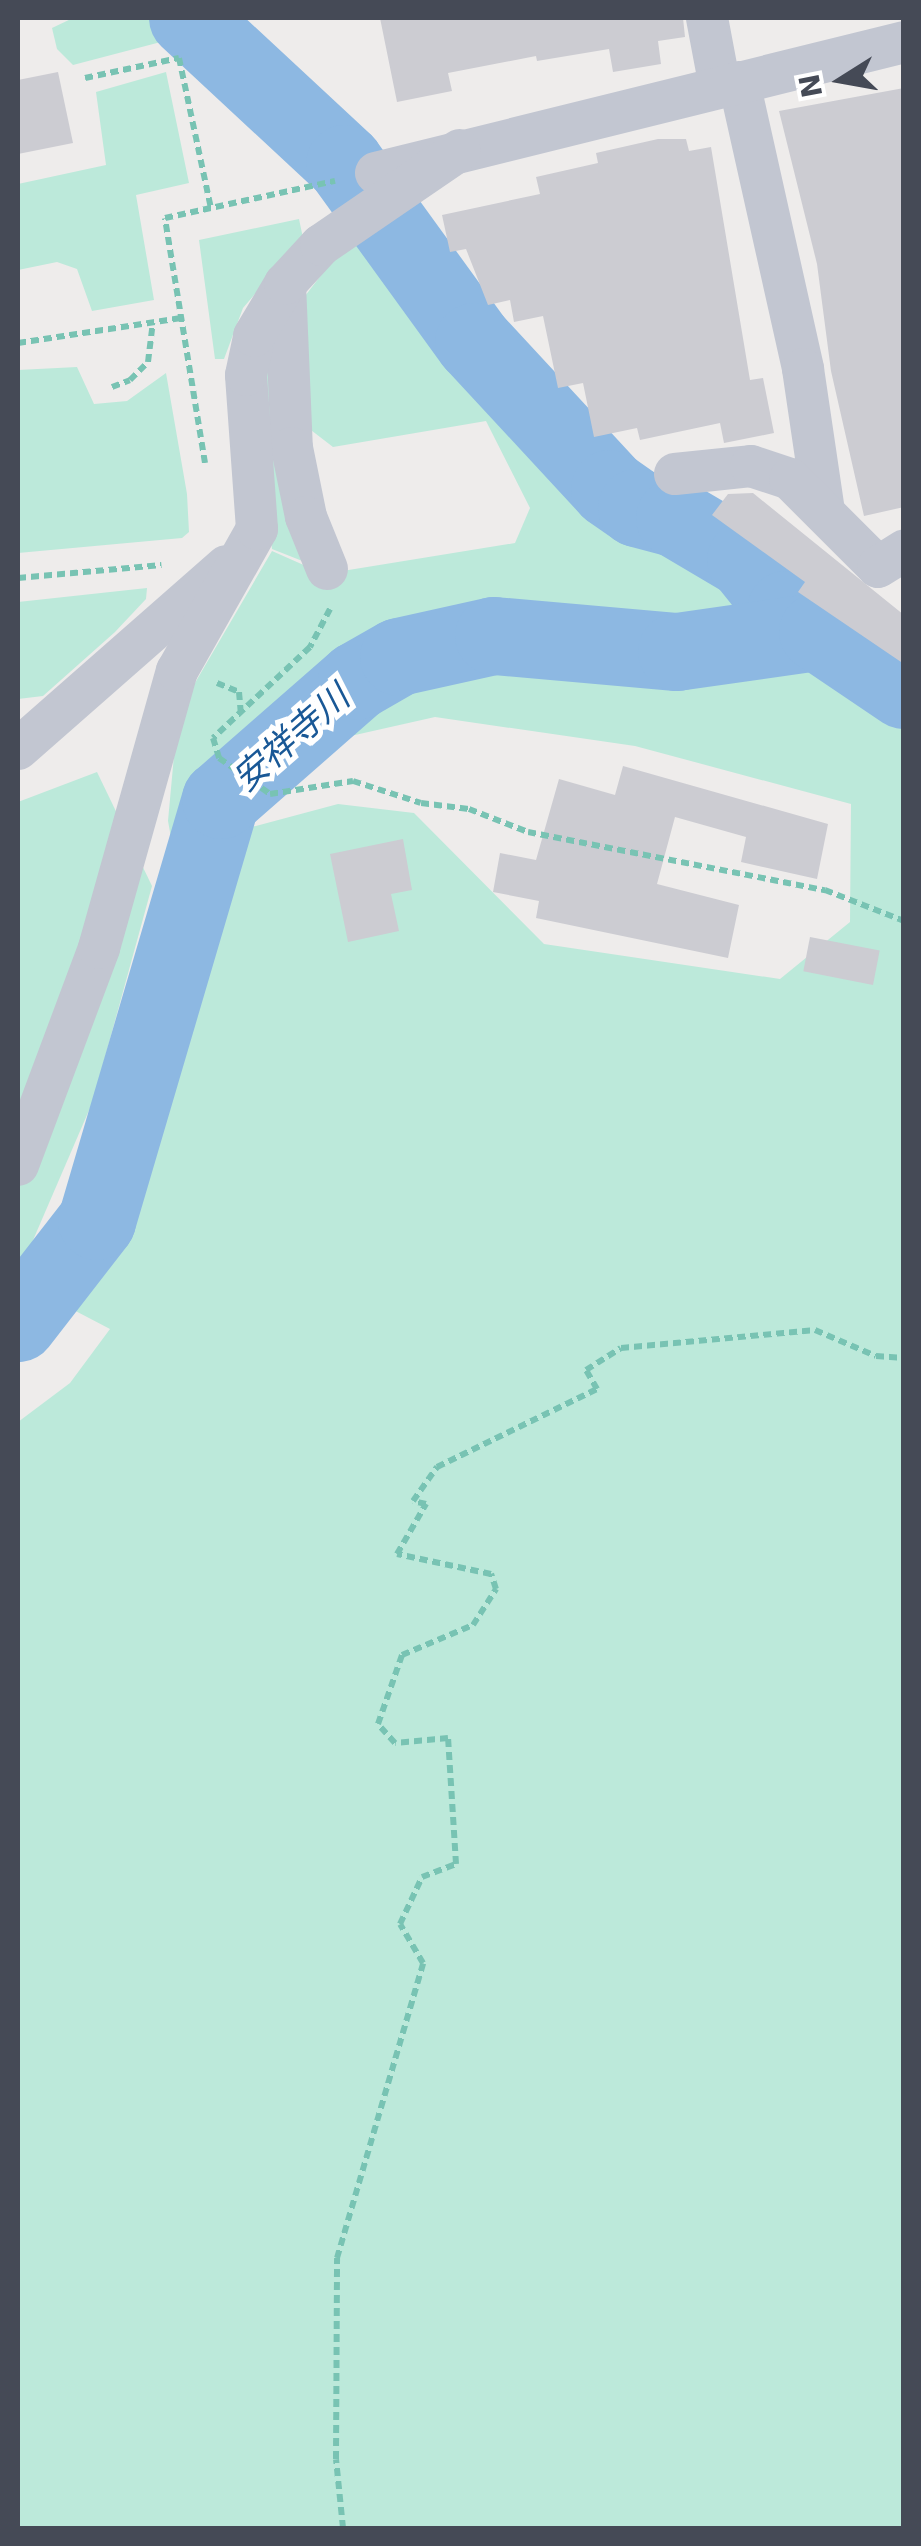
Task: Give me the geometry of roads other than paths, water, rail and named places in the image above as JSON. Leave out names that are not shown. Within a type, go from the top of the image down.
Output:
[{"type":"street","points":[[707,18],[729,85],[803,369],[824,512]]},
{"type":"street","points":[[18,1166],[104,930],[177,671],[258,529],[248,352],[285,284],[321,245],[379,197],[460,150],[904,42]]},
{"type":"street","points":[[285,284],[292,448],[306,517],[327,569]]},
{"type":"street","points":[[676,474],[751,466],[790,479],[878,567],[904,552]]},
{"type":"street","points":[[18,750],[196,586],[243,555]]},
{"type":"waterway","points":[[188,18],[345,164],[474,342],[610,489],[637,508],[675,518],[746,560],[786,610],[818,632]]},
{"type":"waterway","name":"安祥寺川","points":[[18,1323],[97,1221],[221,800],[357,681],[399,657],[494,636],[677,652],[818,632],[904,690]]}]
